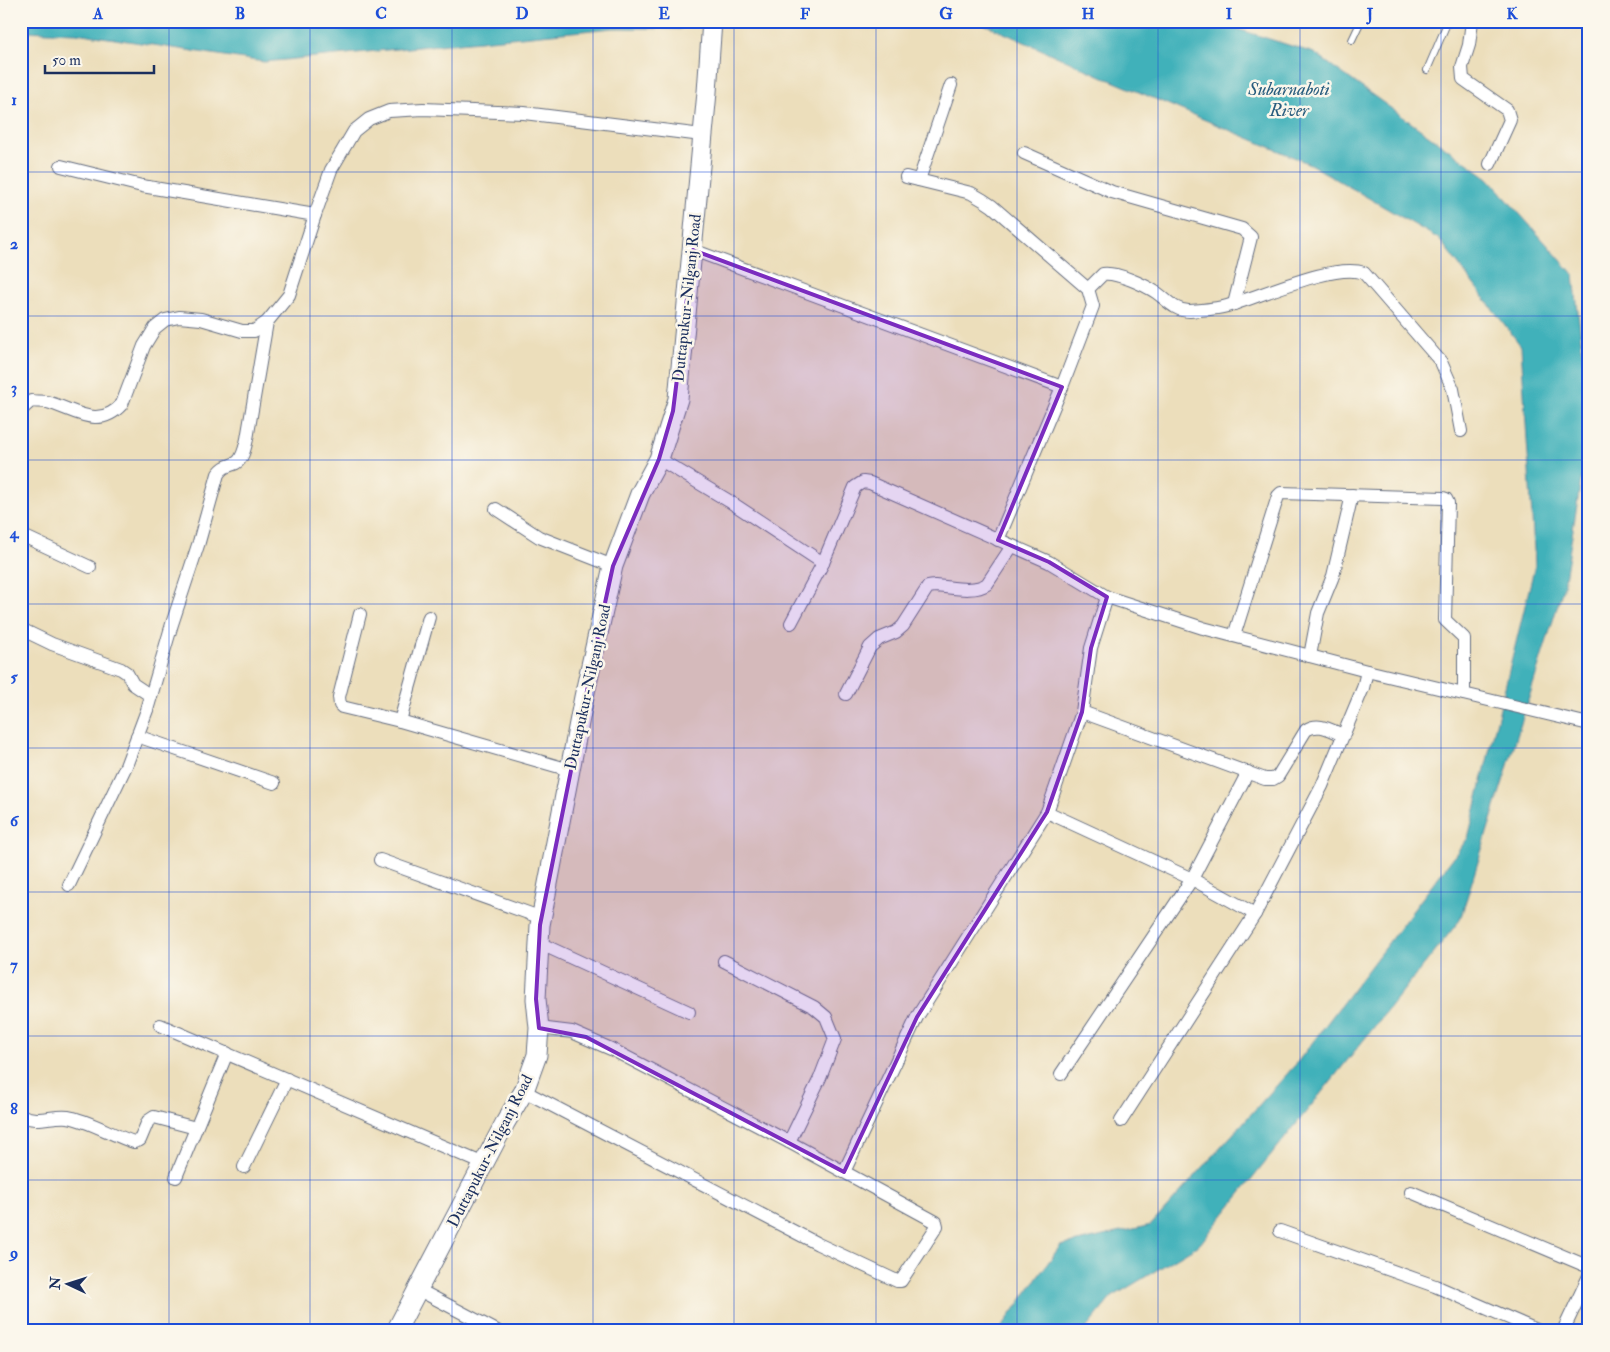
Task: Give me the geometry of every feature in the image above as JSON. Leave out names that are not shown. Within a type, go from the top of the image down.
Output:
[{"type":"main road","name":"Duttapukur-Nilganj Road","points":[[396,1331],[505,1123],[524,1091],[537,1055],[539,1028],[536,1000],[542,918],[586,688],[614,566],[640,494],[658,459],[678,398],[712,21]]},
{"type":"street","points":[[1472,21],[1469,45],[1462,67],[1463,79],[1510,114],[1510,120],[1490,164]]},
{"type":"street","points":[[919,180],[951,85]]},
{"type":"street","points":[[21,410],[26,400],[46,402],[85,417],[106,416],[116,410],[122,404],[144,346],[155,328],[165,320],[179,317],[200,319],[242,332],[254,331],[267,322],[289,295],[331,170],[354,130],[369,119],[389,111],[423,109],[524,113],[702,135]]},
{"type":"street","points":[[1024,153],[1112,192],[1242,229],[1248,233],[1251,237],[1234,304]]},
{"type":"street","points":[[61,166],[142,186],[315,215]]},
{"type":"street","points":[[906,177],[971,194],[992,206],[1088,290],[1093,306],[1062,387],[998,540]]},
{"type":"street","points":[[692,250],[1062,387]]},
{"type":"street","points":[[1088,290],[1103,274],[1116,274],[1152,290],[1175,308],[1188,311],[1234,304],[1314,276],[1353,270],[1364,273],[1441,362],[1453,389],[1461,431]]},
{"type":"street","points":[[69,885],[126,766],[137,736],[200,542],[218,474],[223,468],[237,462],[242,456],[247,439],[267,322]]},
{"type":"street","points":[[658,459],[722,497],[823,563]]},
{"type":"street","points":[[792,623],[823,563],[856,487],[863,482],[870,483],[1049,562],[1107,597],[1203,628],[1367,671],[1589,724]]},
{"type":"street","points":[[1234,636],[1278,496],[1281,494],[1446,499],[1448,503],[1445,620],[1464,638],[1464,694]]},
{"type":"street","points":[[1310,656],[1318,613],[1333,576],[1352,495]]},
{"type":"street","points":[[496,509],[539,537],[614,566]]},
{"type":"street","points":[[21,536],[90,568]]},
{"type":"street","points":[[846,694],[870,646],[879,639],[896,632],[903,626],[928,587],[975,589],[982,587],[988,584],[1012,546]]},
{"type":"street","points":[[844,1172],[916,1017],[1047,812],[1082,712],[1091,648],[1107,597]]},
{"type":"street","points":[[360,614],[339,698],[340,705],[347,709],[570,770]]},
{"type":"street","points":[[400,722],[429,617]]},
{"type":"street","points":[[21,629],[52,644],[121,669],[127,673],[133,684],[151,696]]},
{"type":"street","points":[[1121,1122],[1255,914],[1322,786],[1363,688],[1367,671]]},
{"type":"street","points":[[1082,712],[1265,779],[1278,776],[1306,730],[1312,726],[1319,726],[1343,735]]},
{"type":"street","points":[[137,736],[274,783]]},
{"type":"street","points":[[1062,1074],[1192,879],[1248,772]]},
{"type":"street","points":[[1047,812],[1192,879],[1255,914]]},
{"type":"street","points":[[380,860],[542,918]]},
{"type":"street","points":[[539,943],[689,1012]]},
{"type":"street","points":[[724,961],[814,1007],[826,1017],[832,1028],[835,1038],[823,1070],[789,1142]]},
{"type":"street","points":[[160,1025],[484,1164]]},
{"type":"street","points":[[524,1091],[818,1244],[897,1281],[902,1281],[938,1226],[936,1222],[789,1142],[586,1037],[572,1032],[539,1028]]},
{"type":"street","points":[[176,1177],[227,1053]]},
{"type":"street","points":[[244,1167],[287,1079]]},
{"type":"street","points":[[21,1115],[27,1119],[38,1120],[66,1117],[76,1119],[134,1142],[140,1140],[148,1121],[154,1117],[196,1128]]},
{"type":"street","points":[[1411,1192],[1589,1267]]},
{"type":"street","points":[[1280,1231],[1434,1286],[1539,1331]]},
{"type":"street","points":[[1563,1331],[1589,1276]]},
{"type":"street","points":[[419,1290],[497,1331]]},
{"type":"lane","points":[[1352,40],[1361,21]]},
{"type":"lane","points":[[1426,70],[1448,21]]},
{"type":"highlighted area","points":[[693,250],[1062,387],[998,540],[1049,562],[1107,597],[1091,648],[1082,712],[1047,812],[917,1017],[844,1172],[586,1037],[539,1028],[536,999],[540,925],[613,566],[659,459],[673,411]]},
{"type":"water","points":[[21,21],[683,21],[681,29],[613,28],[264,62],[76,33],[21,31]]},
{"type":"water","name":"Subarnaboti River","points":[[977,21],[1212,21],[1314,53],[1488,178],[1574,275],[1589,415],[1589,431],[1564,585],[1460,920],[1200,1244],[1112,1297],[1084,1331],[999,1331],[1060,1246],[1151,1225],[1296,1064],[1468,838],[1535,565],[1521,346],[1439,239],[1310,164],[1110,80]]}]
